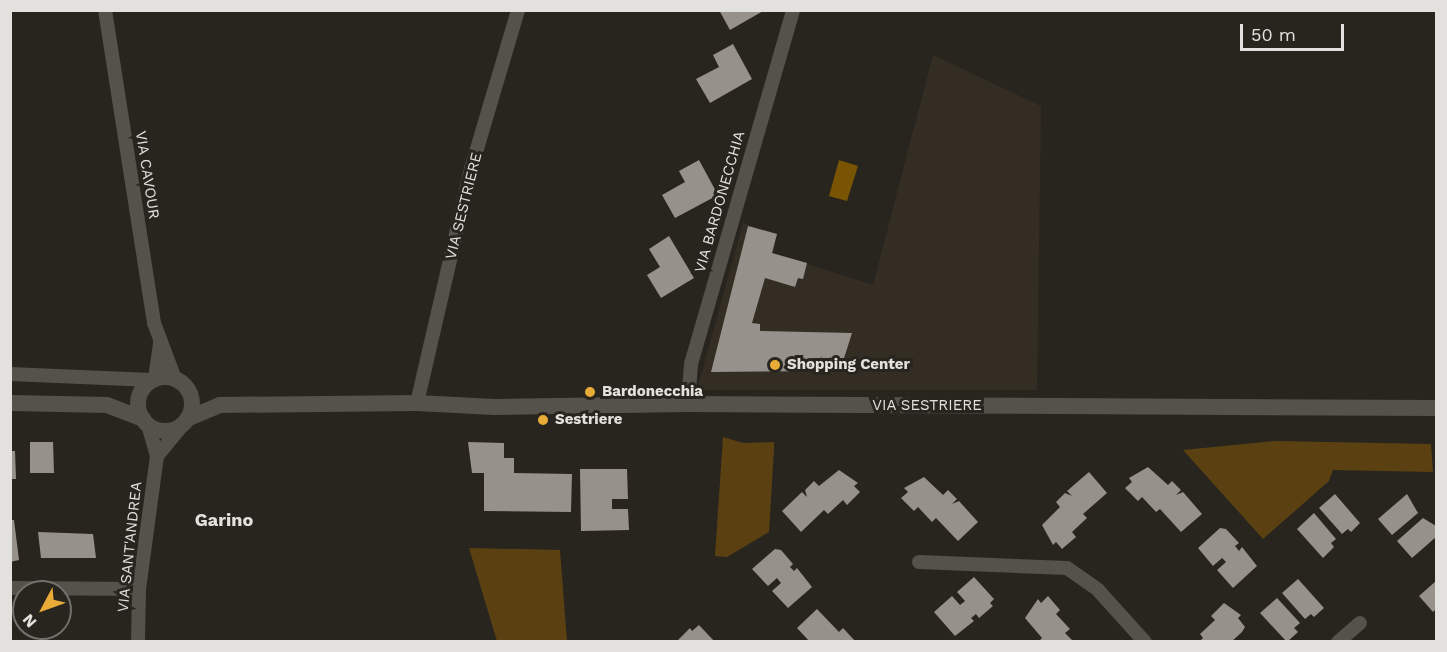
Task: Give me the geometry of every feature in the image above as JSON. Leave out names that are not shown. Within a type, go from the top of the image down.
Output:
[{"type":"main road","points":[[146,422],[138,399],[151,382]]},
{"type":"main road","points":[[107,405],[151,382],[181,384],[220,405]]},
{"type":"main road","points":[[181,384],[192,406],[186,420]]},
{"type":"main road","name":"VIA SESTRIERE","points":[[220,405],[417,403],[494,407],[688,404],[1437,408]]},
{"type":"main road","points":[[10,404],[107,405],[163,431],[220,405]]},
{"type":"street","name":"VIA CAVOUR","points":[[105,10],[160,344]]},
{"type":"street","name":"VIA SESTRIERE","points":[[417,403],[471,169],[518,10]]},
{"type":"street","name":"VIA BARDONECCHIA","points":[[688,404],[691,364],[793,10]]},
{"type":"street","points":[[10,374],[151,382],[160,344]]},
{"type":"street","points":[[160,344],[181,384]]},
{"type":"street","points":[[157,456],[186,420]]},
{"type":"street","points":[[146,422],[157,456]]},
{"type":"street","name":"VIA SANT'ANDREA","points":[[138,642],[139,589],[157,456]]},
{"type":"street","points":[[919,562],[1067,568],[1098,590],[1145,642]]},
{"type":"street","points":[[10,588],[139,589]]},
{"type":"street","points":[[1338,642],[1360,623]]},
{"type":"shaded area","points":[[933,55],[1041,106],[1037,390],[697,390],[743,223],[777,234],[773,253],[873,285]]},
{"type":"shaded area","points":[[839,160],[858,166],[847,201],[829,196]]},
{"type":"shaded area","points":[[723,437],[743,443],[774,442],[769,532],[727,557],[715,556]]},
{"type":"shaded area","points":[[1274,441],[1431,444],[1433,472],[1333,470],[1329,481],[1263,539],[1183,450]]},
{"type":"shaded area","points":[[469,548],[560,550],[567,641],[497,641]]},
{"type":"building","points":[[719,10],[765,10],[730,30]]},
{"type":"building","points":[[733,44],[752,79],[710,103],[696,79],[719,67],[713,55]]},
{"type":"building","points":[[699,160],[718,195],[675,218],[662,195],[685,182],[679,171]]},
{"type":"building","points":[[748,226],[777,234],[772,253],[807,263],[803,279],[798,278],[795,287],[765,278],[752,323],[760,324],[760,331],[852,333],[840,371],[711,372]]},
{"type":"building","points":[[669,236],[694,278],[661,298],[647,275],[660,267],[649,249]]},
{"type":"building","points":[[30,442],[53,442],[54,473],[30,473]]},
{"type":"building","points":[[468,442],[504,443],[504,458],[514,458],[514,473],[572,474],[571,512],[484,511],[484,473],[472,473]]},
{"type":"building","points":[[10,451],[15,451],[16,479],[10,479]]},
{"type":"building","points":[[1148,467],[1168,485],[1172,481],[1181,490],[1176,495],[1183,492],[1202,514],[1181,532],[1160,509],[1156,512],[1142,497],[1138,501],[1125,488],[1132,482],[1129,478]]},
{"type":"building","points":[[580,469],[627,469],[628,499],[612,499],[612,509],[628,509],[629,530],[581,531]]},
{"type":"building","points":[[839,470],[858,483],[854,486],[860,492],[847,505],[843,500],[828,514],[824,510],[801,532],[782,511],[802,492],[807,497],[805,490],[814,481],[819,486]]},
{"type":"building","points":[[1089,472],[1107,493],[1083,514],[1087,518],[1072,532],[1076,537],[1062,549],[1056,542],[1053,545],[1042,525],[1060,507],[1056,502],[1065,493],[1072,496],[1067,491]]},
{"type":"building","points":[[924,477],[943,495],[948,490],[957,499],[952,504],[959,501],[978,522],[958,541],[936,518],[932,522],[918,507],[914,511],[901,498],[908,492],[904,488]]},
{"type":"building","points":[[1335,494],[1360,523],[1351,532],[1348,529],[1342,534],[1319,508]]},
{"type":"building","points":[[1407,494],[1418,513],[1392,535],[1378,519]]},
{"type":"building","points":[[1314,513],[1336,539],[1331,543],[1334,547],[1323,558],[1297,529]]},
{"type":"building","points":[[1423,518],[1436,526],[1436,537],[1412,558],[1397,541]]},
{"type":"building","points":[[10,520],[14,520],[19,560],[10,562]]},
{"type":"building","points":[[1220,528],[1226,529],[1239,543],[1235,546],[1239,551],[1242,547],[1257,566],[1233,588],[1217,570],[1226,562],[1222,558],[1213,566],[1198,548]]},
{"type":"building","points":[[38,532],[93,534],[96,558],[41,558]]},
{"type":"building","points":[[775,549],[781,550],[793,564],[790,567],[794,571],[797,568],[812,587],[788,608],[772,591],[781,583],[777,578],[768,586],[752,569]]},
{"type":"building","points":[[974,577],[994,599],[990,603],[993,606],[979,618],[976,614],[971,618],[974,621],[955,636],[934,612],[952,596],[960,605],[965,601],[957,592]]},
{"type":"building","points":[[1298,579],[1324,608],[1314,617],[1311,614],[1305,619],[1282,593]]},
{"type":"building","points":[[1436,581],[1436,609],[1433,612],[1419,596]]},
{"type":"building","points":[[1048,596],[1060,610],[1056,614],[1070,629],[1065,633],[1074,642],[1038,642],[1042,638],[1025,618],[1038,599],[1041,603]]},
{"type":"building","points":[[1277,598],[1300,623],[1294,628],[1298,632],[1287,642],[1260,613]]},
{"type":"building","points":[[1224,603],[1241,615],[1238,618],[1245,627],[1242,632],[1231,642],[1199,642],[1203,638],[1200,634],[1215,620],[1211,616]]},
{"type":"building","points":[[817,609],[839,632],[843,628],[856,642],[810,642],[797,628]]},
{"type":"building","points":[[699,625],[715,642],[676,642],[690,628],[692,631]]},
{"type":"place","name":"Shopping Center","points":[[775,365]]},
{"type":"place","name":"Bardonecchia","points":[[590,392]]},
{"type":"place","name":"Sestriere","points":[[543,420]]},
{"type":"district","name":"Garino","points":[[224,520]]}]
